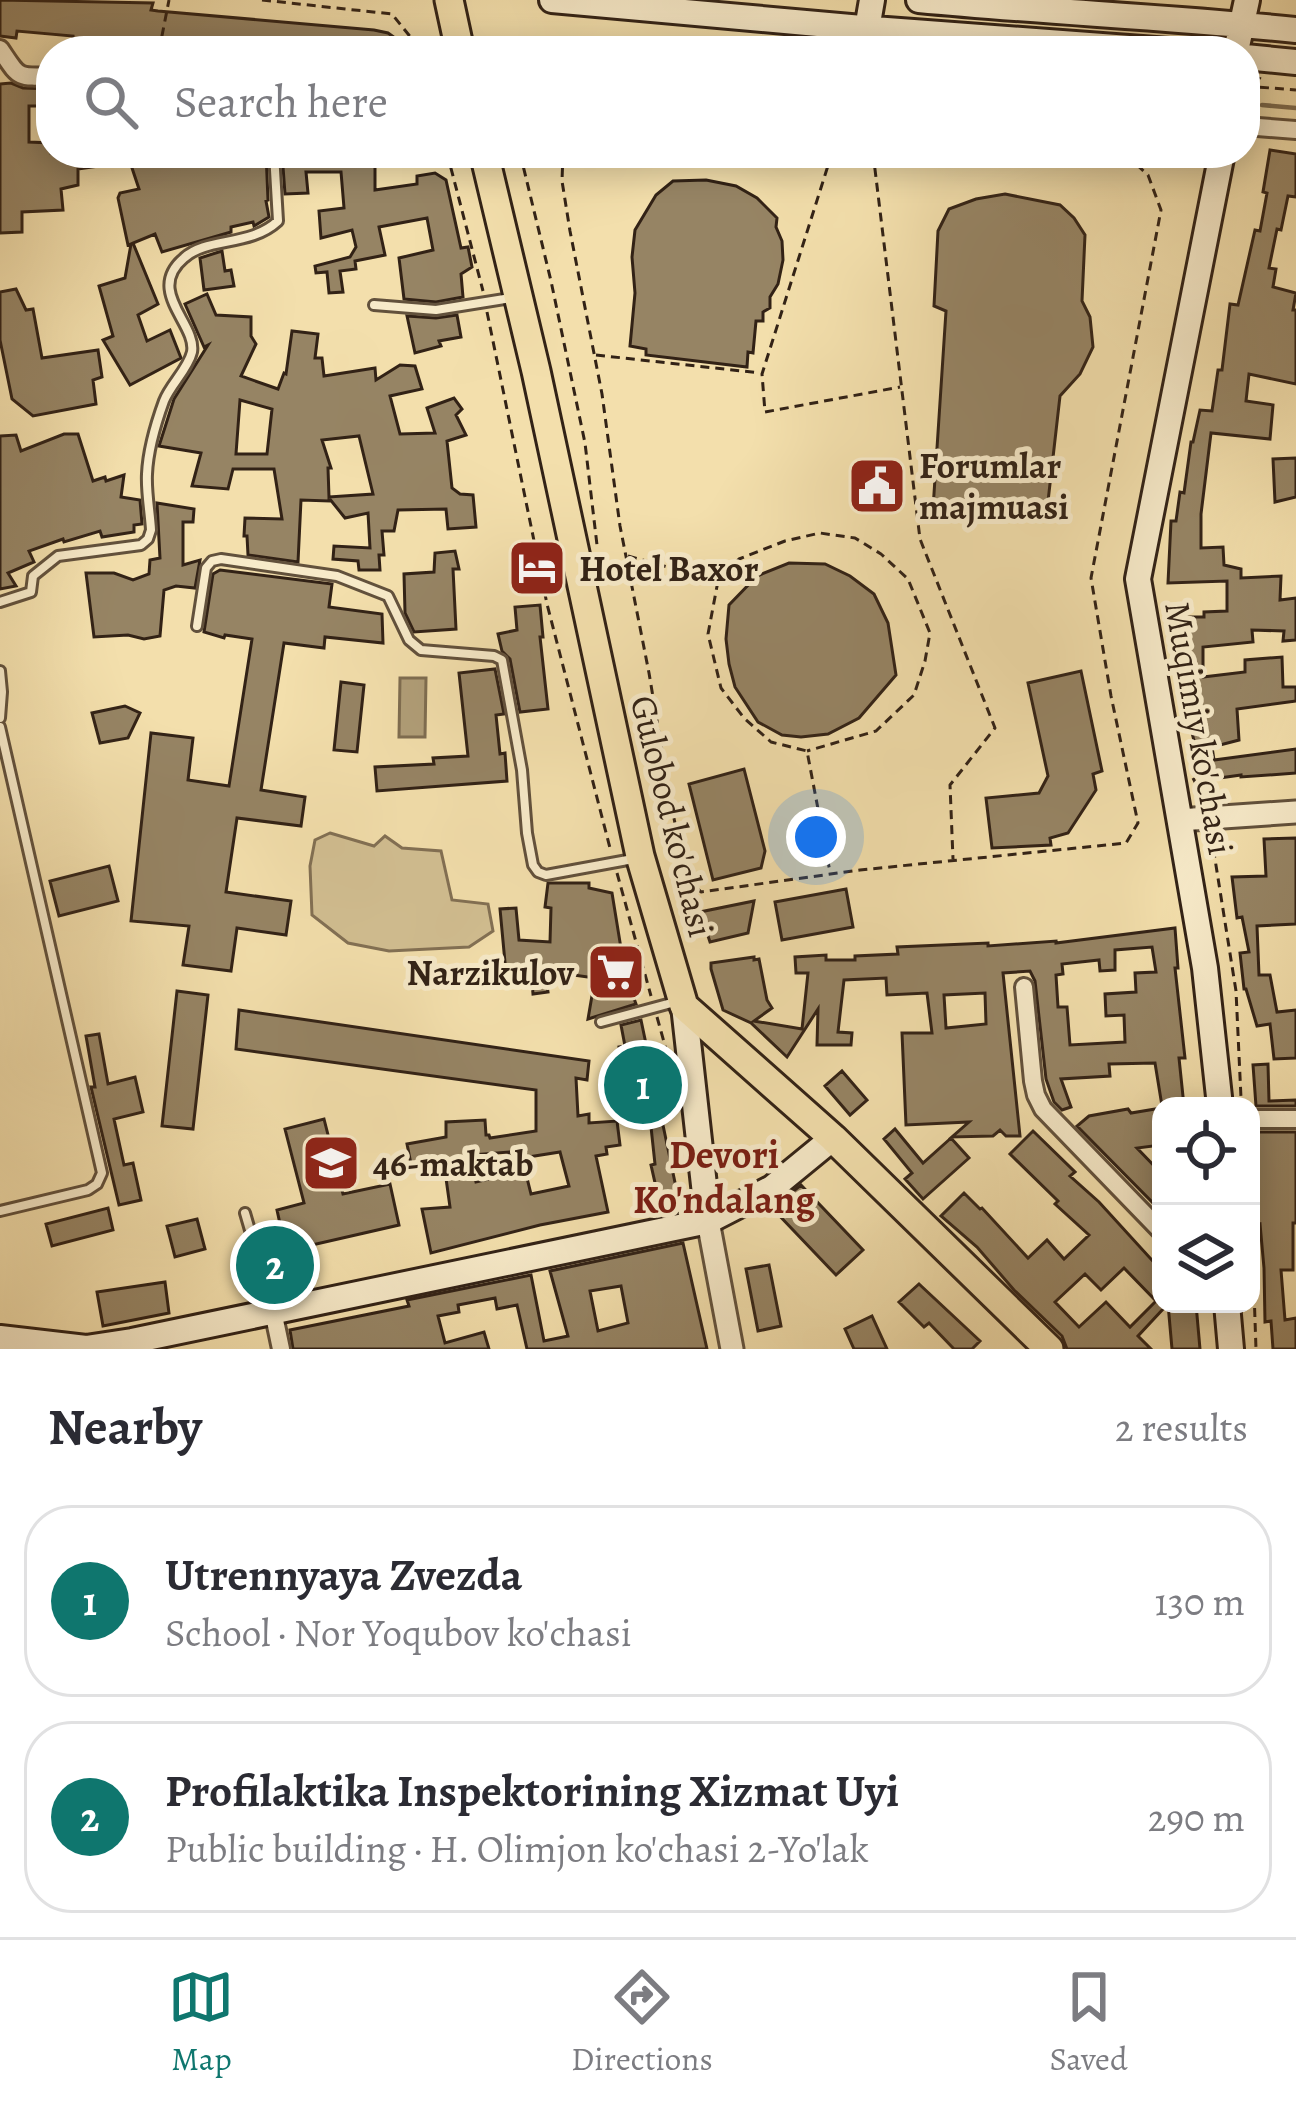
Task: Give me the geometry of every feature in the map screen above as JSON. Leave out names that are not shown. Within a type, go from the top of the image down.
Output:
[{"type":"main road","points":[[449,0],[457,36]]},
{"type":"main road","points":[[552,0],[963,36]]},
{"type":"main road","points":[[867,29],[872,0]]},
{"type":"main road","points":[[920,0],[1045,13],[1244,12],[1296,30]]},
{"type":"main road","points":[[1260,58],[1296,62]]},
{"type":"main road","name":"Gulobod ko'chasi","points":[[488,168],[518,298],[627,860],[674,1005]]},
{"type":"main road","name":"Muqimiy ko'chasi","points":[[1219,168],[1138,579],[1205,968],[1219,1097]]},
{"type":"main road","points":[[674,1005],[833,1138],[1049,1349]]},
{"type":"main road","points":[[674,1005],[708,1220]]},
{"type":"main road","points":[[0,1339],[86,1349],[708,1220],[772,1188],[833,1138]]},
{"type":"main road","points":[[1228,1313],[1231,1349]]},
{"type":"street","points":[[0,49],[16,75],[36,77]]},
{"type":"street","points":[[1260,127],[1296,130]]},
{"type":"street","points":[[1178,820],[1296,812]]},
{"type":"street","points":[[1024,987],[1033,1081],[1043,1109],[1152,1222]]},
{"type":"street","points":[[1260,1119],[1296,1119]]},
{"type":"street","points":[[708,1220],[732,1349]]},
{"type":"street","points":[[274,1311],[281,1349]]},
{"type":"lane","points":[[0,602],[31,592],[33,576],[58,556],[141,544],[148,539],[147,473],[156,431],[165,398],[192,353],[170,280],[185,256],[255,236],[278,220],[275,168]]},
{"type":"lane","points":[[374,305],[436,310],[518,298]]},
{"type":"lane","points":[[197,626],[206,568],[221,559],[337,576],[388,596],[409,640],[422,650],[502,660],[522,770],[527,833],[538,872],[546,875],[627,860]]},
{"type":"lane","points":[[0,671],[0,718]]},
{"type":"lane","points":[[0,728],[102,1173],[98,1184],[88,1190],[0,1211]]},
{"type":"lane","points":[[601,1022],[674,1005]]},
{"type":"lane","points":[[245,1214],[274,1311]]},
{"type":"path","points":[[162,36],[169,0]]},
{"type":"path","points":[[262,0],[392,14],[407,36]]},
{"type":"path","points":[[1260,87],[1296,90]]},
{"type":"path","points":[[451,168],[485,300],[547,604],[674,1005],[671,1066]]},
{"type":"path","points":[[524,168],[585,443],[598,553]]},
{"type":"path","points":[[562,168],[626,555],[686,876],[701,892],[830,873],[1126,843],[1138,823],[1091,578],[1161,210],[1148,175],[1140,168]]},
{"type":"path","points":[[827,168],[762,374],[765,412],[902,387]]},
{"type":"path","points":[[875,168],[920,539],[995,728],[950,785],[953,860]]},
{"type":"path","points":[[595,355],[762,374]]},
{"type":"path","points":[[820,533],[855,538],[908,579],[930,633],[925,661],[914,695],[876,731],[806,751],[771,742],[743,718],[721,688],[708,634],[718,580],[739,559],[785,541],[820,533]]},
{"type":"path","points":[[626,555],[718,580]]},
{"type":"path","points":[[806,751],[830,873]]},
{"type":"path","points":[[1186,764],[1209,818],[1236,991],[1241,1097]]},
{"type":"path","points":[[1251,1205],[1256,1349]]},
{"type":"shaded area","points":[[400,678],[426,678],[425,737],[399,737]]},
{"type":"shaded area","points":[[330,833],[374,846],[385,836],[402,848],[441,851],[452,900],[488,904],[493,931],[469,947],[389,951],[348,943],[312,915],[310,866],[315,840]]},
{"type":"building","points":[[0,0],[153,3],[151,10],[374,30],[392,36],[73,36],[17,31],[16,38],[0,36]]},
{"type":"building","points":[[0,84],[36,88],[36,106],[29,106],[29,142],[36,142],[36,168],[85,168],[78,169],[78,185],[61,189],[63,210],[22,212],[22,232],[0,233]]},
{"type":"building","points":[[1270,150],[1296,154],[1296,197],[1288,196],[1269,268],[1276,269],[1273,287],[1296,293],[1296,384],[1249,374],[1246,401],[1273,405],[1270,439],[1211,433],[1201,548],[1223,547],[1224,565],[1241,569],[1241,578],[1281,576],[1280,600],[1296,598],[1296,640],[1283,641],[1284,631],[1252,630],[1253,642],[1203,647],[1203,677],[1245,672],[1245,660],[1282,657],[1283,687],[1296,687],[1296,701],[1237,709],[1239,740],[1212,747],[1214,760],[1296,749],[1296,773],[1205,780],[1202,752],[1197,753],[1186,708],[1182,617],[1227,611],[1227,581],[1168,583],[1171,521],[1176,521],[1180,492],[1184,493],[1200,410],[1212,411],[1230,304],[1238,305],[1255,230],[1260,231]]},
{"type":"building","points":[[132,168],[267,168],[269,217],[254,226],[253,222],[231,227],[231,232],[162,252],[155,234],[133,243],[158,304],[138,315],[147,341],[170,330],[181,358],[130,385],[103,340],[113,336],[99,286],[125,278],[131,244],[118,198],[120,193],[139,189]]},
{"type":"building","points":[[283,168],[375,168],[375,190],[417,184],[417,176],[435,173],[446,180],[461,248],[468,247],[472,267],[461,274],[463,297],[436,302],[404,299],[399,258],[433,250],[427,218],[379,227],[385,255],[355,261],[356,269],[340,271],[343,292],[329,293],[327,272],[316,273],[315,266],[350,257],[356,247],[352,230],[321,238],[319,211],[344,208],[341,172],[306,172],[308,193],[285,194]]},
{"type":"building","points":[[706,180],[736,186],[777,218],[783,260],[770,308],[763,312],[763,321],[756,321],[747,367],[646,355],[646,349],[630,346],[635,230],[656,195],[673,181]]},
{"type":"building","points":[[1005,194],[1060,205],[1085,235],[1082,301],[1090,317],[1093,347],[1080,374],[1060,396],[1046,519],[933,509],[946,311],[934,306],[938,231],[949,209]]},
{"type":"building","points":[[222,251],[225,271],[231,270],[234,286],[204,290],[200,258]]},
{"type":"building","points":[[16,289],[26,310],[33,309],[42,358],[98,350],[102,377],[93,380],[96,404],[33,416],[12,399],[0,340],[0,292]]},
{"type":"building","points":[[207,294],[216,315],[251,317],[256,344],[241,376],[278,389],[286,374],[292,331],[318,334],[315,358],[322,358],[324,376],[375,368],[376,380],[400,365],[415,366],[422,389],[390,396],[400,434],[435,433],[427,408],[454,398],[462,409],[456,415],[466,435],[447,441],[452,488],[473,495],[476,527],[448,529],[446,509],[398,510],[394,531],[382,531],[380,570],[359,570],[358,561],[333,559],[334,546],[370,548],[368,513],[345,518],[329,498],[301,500],[298,562],[248,555],[245,518],[282,519],[274,469],[233,469],[228,489],[192,486],[201,453],[159,446],[174,399],[208,345],[204,347],[185,304]],"holes":[[[240,400],[272,409],[267,454],[236,454]],[[359,436],[373,494],[329,497],[331,468],[322,440]]]},
{"type":"building","points":[[457,315],[461,337],[415,353],[407,316]]},
{"type":"building","points":[[64,434],[78,434],[93,481],[124,475],[121,497],[140,500],[142,524],[134,525],[134,532],[102,537],[100,531],[29,551],[34,562],[8,573],[16,586],[0,589],[0,436],[16,435],[21,451]]},
{"type":"building","points":[[1296,458],[1296,497],[1275,502],[1273,459]]},
{"type":"building","points":[[157,503],[194,509],[193,522],[183,522],[183,565],[200,560],[195,588],[164,590],[160,636],[94,637],[86,573],[114,573],[133,580],[149,574],[150,560],[160,558]]},
{"type":"building","points":[[455,551],[459,569],[453,569],[456,629],[414,632],[405,613],[404,574],[434,572],[435,553]]},
{"type":"building","points":[[789,563],[825,564],[850,576],[874,594],[888,623],[896,675],[859,718],[828,734],[782,735],[758,722],[735,687],[729,664],[729,605],[757,576]]},
{"type":"building","points":[[220,570],[332,584],[329,607],[382,614],[383,643],[325,637],[324,648],[284,643],[261,790],[305,797],[301,826],[237,818],[226,892],[291,901],[286,935],[237,928],[231,971],[183,965],[189,926],[131,921],[151,733],[193,738],[188,780],[229,786],[252,639],[204,632],[213,574]]},
{"type":"building","points":[[540,605],[548,709],[520,712],[510,659],[502,651],[498,634],[517,630],[515,607]]},
{"type":"building","points":[[495,669],[504,714],[496,715],[507,781],[377,791],[375,767],[434,764],[433,758],[468,756],[459,673]]},
{"type":"building","points":[[1081,671],[1102,771],[1093,774],[1096,790],[1068,833],[1050,838],[1051,845],[992,848],[986,798],[1039,793],[1048,776],[1028,683]]},
{"type":"building","points":[[341,682],[364,685],[357,752],[334,750]]},
{"type":"building","points":[[125,706],[140,713],[128,738],[100,743],[92,713]]},
{"type":"building","points":[[744,769],[765,851],[761,868],[713,880],[689,784]]},
{"type":"building","points":[[1296,838],[1296,924],[1257,926],[1259,975],[1270,975],[1277,1012],[1296,1010],[1296,1058],[1274,1059],[1270,1024],[1257,1026],[1244,989],[1240,953],[1249,952],[1242,917],[1237,918],[1232,877],[1266,876],[1264,839]]},
{"type":"building","points":[[109,866],[118,901],[59,916],[50,881]]},
{"type":"building","points":[[548,883],[589,883],[589,888],[612,893],[625,973],[636,1004],[588,1019],[595,978],[545,971],[548,992],[533,994],[532,982],[507,984],[500,909],[516,908],[519,940],[550,942],[551,908],[545,907]]},
{"type":"building","points":[[846,889],[853,927],[782,940],[775,902]]},
{"type":"building","points":[[754,901],[748,933],[710,942],[700,912]]},
{"type":"building","points":[[1175,928],[1185,1058],[1179,1058],[1183,1097],[1161,1097],[1155,1063],[1109,1064],[1110,1076],[1061,1079],[1071,1107],[1062,1110],[1046,1079],[1035,981],[1030,971],[1003,973],[1020,1136],[1006,1136],[1000,1130],[993,1136],[952,1137],[969,1122],[906,1125],[902,1033],[932,1033],[927,993],[887,995],[886,978],[844,980],[838,1032],[852,1033],[851,1045],[817,1045],[818,1009],[787,1057],[751,1023],[723,1010],[711,969],[711,963],[759,959],[772,1008],[754,1021],[802,1029],[808,973],[796,973],[795,957],[855,960],[855,956],[898,954],[897,947],[1056,941]],"holes":[[[1152,947],[1156,972],[1135,973],[1136,992],[1105,994],[1106,1016],[1124,1015],[1125,1042],[1070,1045],[1067,1007],[1058,1007],[1056,975],[1063,974],[1062,964],[1099,960],[1100,971],[1115,970],[1115,950]],[[985,993],[986,1024],[946,1028],[944,995]]]},
{"type":"building","points":[[177,991],[208,995],[193,1129],[162,1126]]},
{"type":"building","points":[[239,1010],[589,1061],[587,1080],[576,1078],[578,1116],[589,1114],[589,1123],[617,1121],[620,1145],[606,1147],[607,1154],[596,1156],[608,1212],[431,1253],[422,1209],[450,1207],[444,1164],[412,1169],[407,1144],[446,1137],[446,1122],[485,1120],[490,1138],[536,1131],[536,1090],[236,1049]],"holes":[[[509,1152],[511,1174],[476,1182],[470,1155]],[[560,1152],[569,1186],[531,1194],[522,1158]]]},
{"type":"building","points":[[641,1020],[677,1192],[658,1196],[651,1165],[655,1164],[651,1127],[643,1127],[641,1105],[629,1108],[619,1047],[625,1046],[621,1025]]},
{"type":"building","points":[[99,1034],[108,1084],[135,1077],[143,1112],[114,1119],[124,1165],[133,1163],[141,1200],[119,1205],[91,1087],[95,1087],[86,1036]]},
{"type":"building","points":[[1268,1064],[1269,1101],[1296,1100],[1296,1106],[1260,1106],[1253,1065]]},
{"type":"building","points":[[842,1071],[867,1100],[850,1115],[825,1086]]},
{"type":"building","points":[[1128,1109],[1131,1113],[1152,1110],[1152,1146],[1137,1148],[1152,1164],[1152,1202],[1077,1126],[1089,1116]]},
{"type":"building","points":[[324,1119],[343,1194],[390,1184],[399,1225],[286,1251],[277,1210],[304,1203],[285,1129]]},
{"type":"building","points":[[895,1129],[923,1163],[951,1138],[969,1158],[923,1199],[905,1179],[912,1173],[884,1139]]},
{"type":"building","points":[[1033,1131],[1152,1260],[1152,1297],[1124,1268],[1101,1290],[1085,1274],[1055,1302],[1079,1327],[1106,1302],[1130,1327],[1152,1305],[1152,1313],[1159,1313],[1138,1336],[1151,1349],[1067,1349],[1062,1336],[941,1216],[964,1193],[1028,1258],[1047,1240],[1064,1259],[1089,1235],[1055,1204],[1058,1201],[1010,1154]]},
{"type":"building","points":[[1260,1132],[1296,1132],[1293,1270],[1281,1270],[1285,1320],[1296,1318],[1296,1349],[1273,1349],[1271,1321],[1265,1322]]},
{"type":"building","points":[[801,1185],[863,1250],[836,1275],[772,1208]]},
{"type":"building","points":[[108,1208],[113,1230],[52,1246],[46,1224]]},
{"type":"building","points":[[197,1219],[205,1249],[175,1257],[167,1226]]},
{"type":"building","points":[[683,1243],[707,1349],[527,1349],[517,1305],[497,1309],[495,1298],[458,1305],[459,1312],[438,1316],[445,1343],[484,1332],[489,1349],[293,1349],[290,1330],[531,1275],[544,1341],[568,1336],[550,1271]],"holes":[[[621,1286],[628,1323],[598,1331],[590,1291]]]},
{"type":"building","points":[[769,1265],[781,1326],[758,1331],[746,1269]]},
{"type":"building","points":[[165,1282],[169,1313],[103,1326],[97,1292]]},
{"type":"building","points":[[919,1284],[980,1341],[972,1349],[954,1349],[899,1302]]},
{"type":"building","points":[[1169,1313],[1197,1313],[1200,1349],[1172,1349]]},
{"type":"building","points":[[872,1316],[887,1349],[854,1349],[845,1329]]},
{"type":"waterway","points":[[1262,105],[1296,108]]},
{"type":"place","name":"Forumlar majmuasi","points":[[877,486]]},
{"type":"place","name":"Hotel Baxor","points":[[537,568]]},
{"type":"place","name":"Narzikulov","points":[[616,972]]},
{"type":"place","name":"Utrennyaya Zvezda","points":[[643,1085]]},
{"type":"place","name":"46-maktab","points":[[331,1163]]},
{"type":"place","name":"Profilaktika Inspektorining Xizmat Uyi","points":[[275,1265]]},
{"type":"district","name":"Devori Ko'ndalang","points":[[724,1176]]}]
